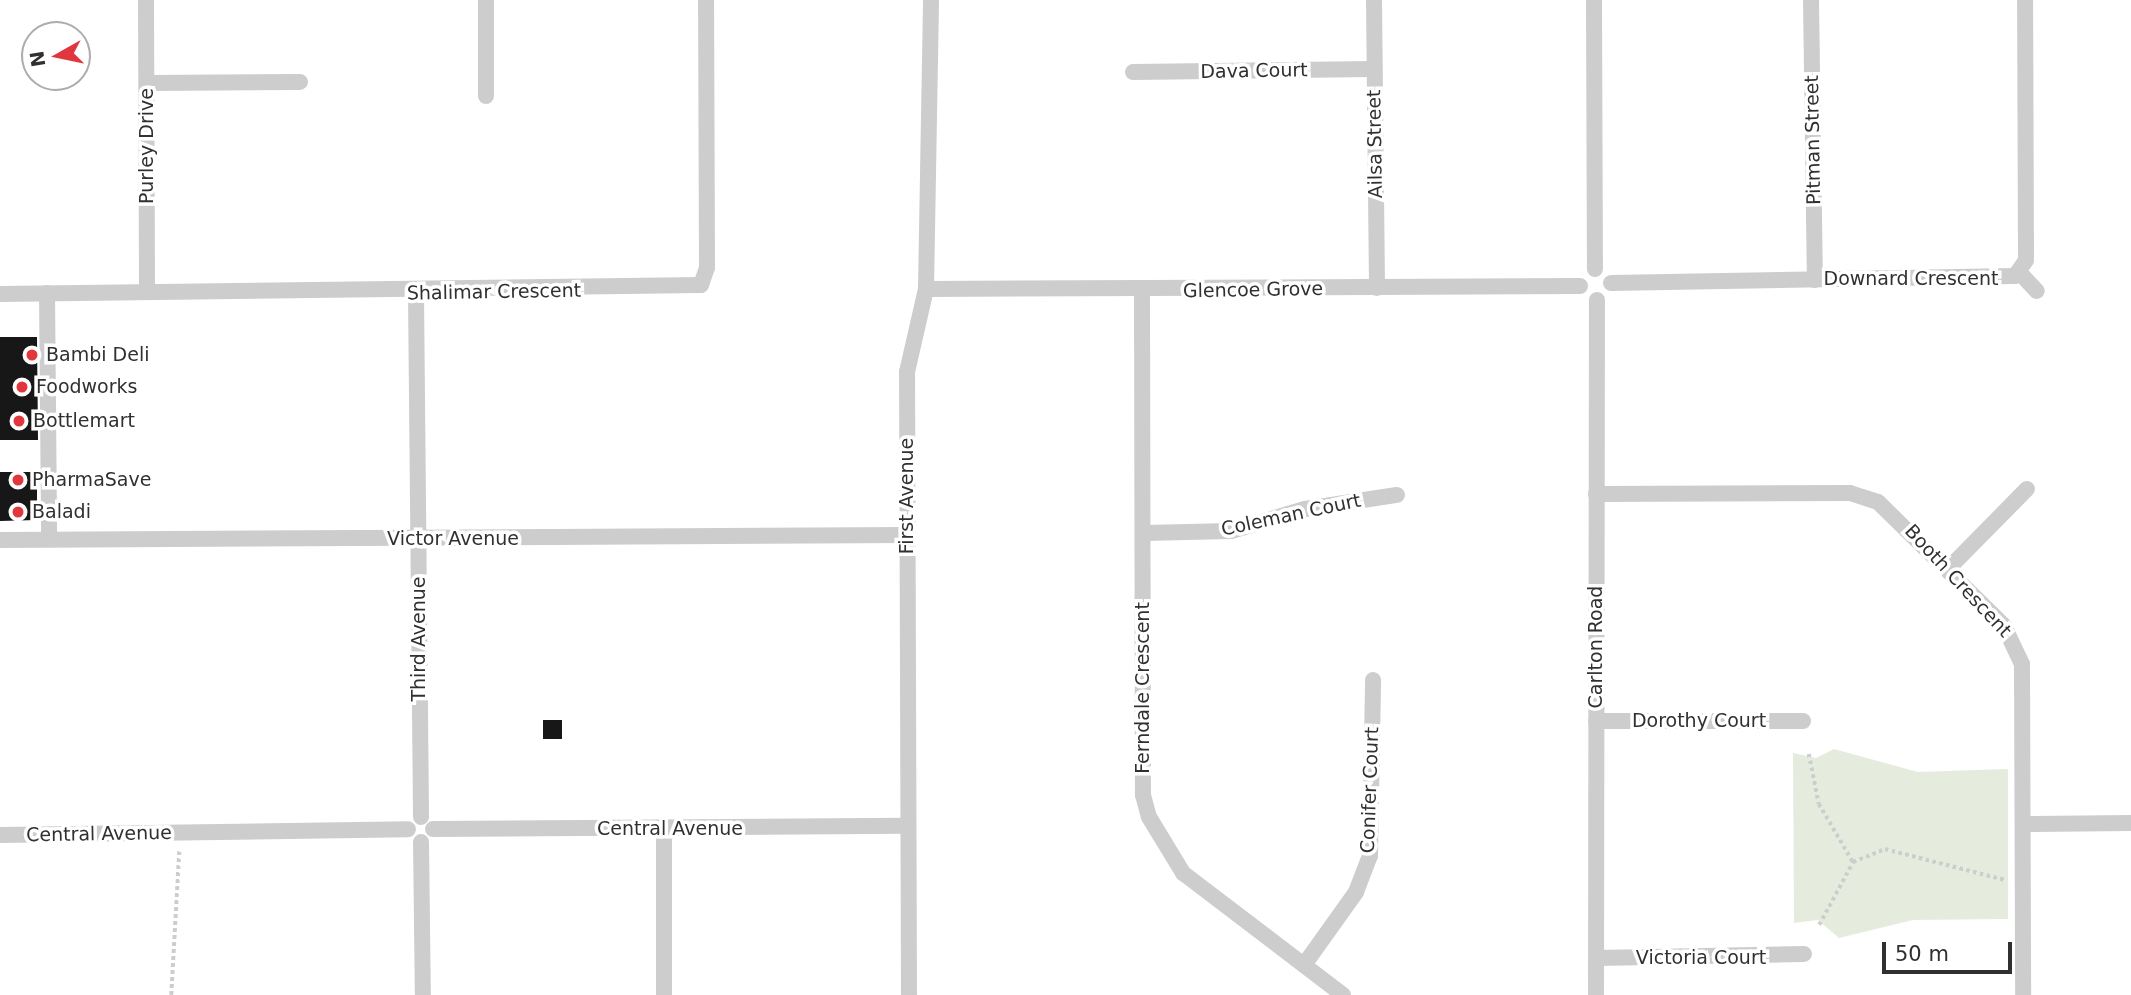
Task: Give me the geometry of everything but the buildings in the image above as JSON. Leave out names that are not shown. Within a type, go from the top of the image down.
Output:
[{"type":"street","name":"Purley Drive","points":[[146,0],[147,292]]},
{"type":"street","points":[[486,0],[486,96]]},
{"type":"street","name":"Shalimar Crescent","points":[[0,294],[416,293],[701,285],[707,268],[706,0]]},
{"type":"street","name":"First Avenue","points":[[909,995],[907,372],[926,289],[930,0]]},
{"type":"street","name":"Ailsa Street","points":[[1374,0],[1377,288]]},
{"type":"street","points":[[1594,0],[1595,268],[1580,286],[1597,300],[1611,283],[1595,268]]},
{"type":"street","name":"Pitman Street","points":[[1811,0],[1815,280]]},
{"type":"street","name":"Downard Crescent","points":[[1611,283],[2009,279],[2019,272],[2026,260],[2025,0]]},
{"type":"street","name":"Dava Court","points":[[1133,72],[1374,69]]},
{"type":"street","points":[[147,83],[300,82]]},
{"type":"street","points":[[2019,272],[2037,291]]},
{"type":"street","name":"Glencoe Grove","points":[[926,289],[1142,292],[1580,286]]},
{"type":"street","name":"Ferndale Crescent","points":[[1142,292],[1143,796],[1149,817],[1183,873],[1343,995]]},
{"type":"street","points":[[47,293],[49,539]]},
{"type":"street","name":"Third Avenue","points":[[416,293],[419,539],[427,823]]},
{"type":"street","name":"Carlton Road","points":[[1596,995],[1597,300]]},
{"type":"street","points":[[1949,568],[2027,489]]},
{"type":"street","name":"Booth Crescent","points":[[1596,494],[1850,493],[1878,502],[1949,568],[2004,626],[2022,664],[2022,995]]},
{"type":"street","name":"Coleman Court","points":[[1143,534],[1231,531],[1305,509],[1397,495]]},
{"type":"street","name":"Victor Avenue","points":[[0,540],[907,535]]},
{"type":"street","name":"Conifer Court","points":[[1304,965],[1347,907],[1370,856],[1373,680]]},
{"type":"street","name":"Dorothy Court","points":[[1596,721],[1802,721]]},
{"type":"street","points":[[421,842],[408,829],[427,823]]},
{"type":"street","points":[[424,995],[421,842],[427,823]]},
{"type":"street","name":"Central Avenue","points":[[427,823],[664,829],[907,826]]},
{"type":"street","points":[[2023,824],[2131,823]]},
{"type":"street","name":"Central Avenue","points":[[0,835],[408,829]]},
{"type":"street","points":[[664,829],[664,995]]},
{"type":"street","name":"Victoria Court","points":[[1597,958],[1804,954]]},
{"type":"path","points":[[1809,754],[1819,804],[1853,862]]},
{"type":"path","points":[[1819,925],[1853,862],[1897,848],[2006,880]]},
{"type":"path","points":[[171,995],[179,850]]},
{"type":"shaded area","points":[[1834,749],[1918,772],[2008,769],[2008,919],[1913,920],[1839,938],[1818,920],[1794,923],[1793,753],[1816,758]]},
{"type":"place","name":"Bambi Deli","points":[[32,355]]},
{"type":"place","name":"Foodworks","points":[[22,387]]},
{"type":"place","name":"Bottlemart","points":[[19,421]]},
{"type":"place","name":"PharmaSave","points":[[18,480]]},
{"type":"place","name":"Baladi","points":[[18,512]]}]
